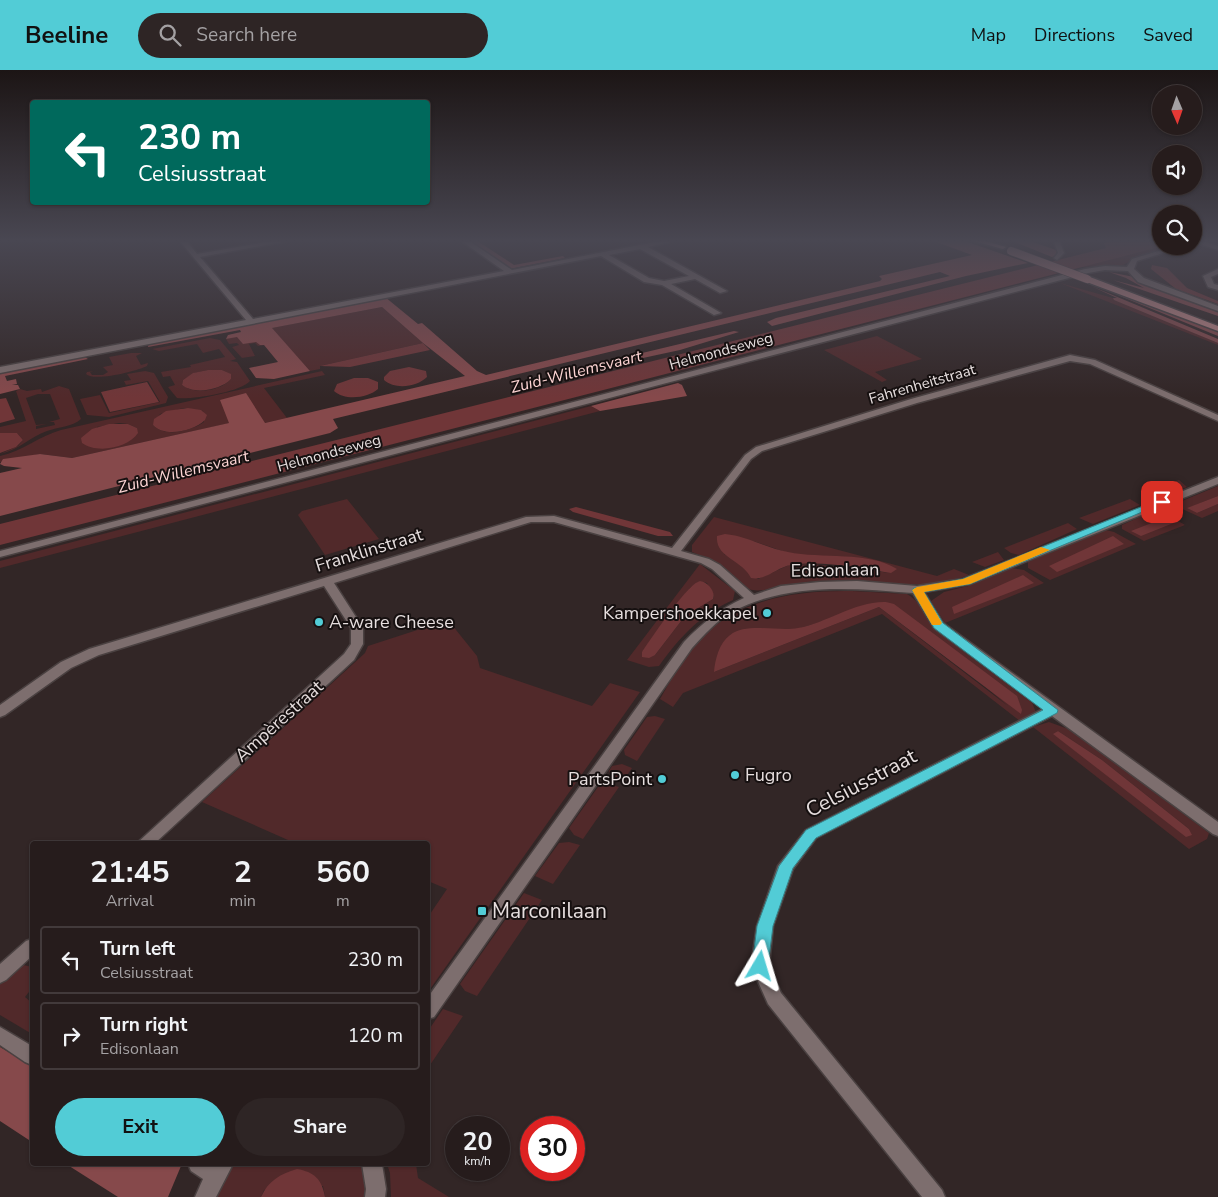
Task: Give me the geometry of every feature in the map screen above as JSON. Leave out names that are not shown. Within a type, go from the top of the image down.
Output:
[{"type":"main road","points":[[1127,293],[1218,329]]},
{"type":"main road","points":[[1131,293],[1218,324]]},
{"type":"street","points":[[227,293],[251,321]]},
{"type":"street","points":[[0,370],[398,293]]},
{"type":"street","points":[[681,293],[717,313]]},
{"type":"street","name":"Helmondseweg","points":[[0,554],[1005,293]]},
{"type":"street","points":[[1174,293],[1218,309]]},
{"type":"street","name":"Fahrenheitstraat","points":[[674,553],[748,457],[759,449],[914,401],[1070,358],[1092,362],[1218,418]]},
{"type":"street","name":"Edisonlaan","points":[[430,1008],[688,645],[702,630],[727,610],[752,599],[781,590],[857,585],[917,590],[966,582],[1218,480]]},
{"type":"street","name":"Franklinstraat","points":[[0,712],[66,665],[94,652],[530,520],[554,519],[705,561],[716,567],[752,599]]},
{"type":"street","name":"Ampèrestraat","points":[[147,841],[349,657],[357,644],[357,628],[327,581]]},
{"type":"street","points":[[917,590],[938,626],[1218,830]]},
{"type":"street","name":"Celsiusstraat","points":[[935,1197],[774,998],[760,966],[765,926],[786,866],[811,834],[1052,710]]},
{"type":"street","points":[[0,975],[30,948]]},
{"type":"street","points":[[0,1035],[30,1055]]},
{"type":"street","points":[[372,1166],[376,1189],[375,1197]]},
{"type":"street","points":[[205,1197],[212,1168]]},
{"type":"shaded area","points":[[831,293],[855,293],[333,419],[338,428],[330,433],[0,516],[0,473],[22,468],[4,466],[0,464],[3,459],[40,454],[72,458],[229,423],[220,400],[246,393],[265,423],[465,376],[382,307],[272,328],[310,371],[274,379],[256,378],[249,368],[278,362],[264,345],[256,342],[243,344],[237,337],[226,339],[228,335],[241,332],[240,330],[148,347],[149,343],[385,297],[418,324],[422,323],[477,371],[486,375]]},
{"type":"shaded area","points":[[881,293],[902,293],[772,326],[767,322],[776,318]]},
{"type":"shaded area","points":[[927,293],[983,293],[0,545],[0,524]]},
{"type":"shaded area","points":[[1084,293],[1094,293],[1113,298],[1218,343],[1218,345]]},
{"type":"shaded area","points":[[1105,293],[1218,339],[1218,343],[1113,298],[1117,298]]},
{"type":"shaded area","points":[[1114,293],[1218,331],[1218,336]]},
{"type":"shaded area","points":[[1150,293],[1166,293],[1218,312],[1218,316]]},
{"type":"shaded area","points":[[1186,293],[1198,293],[1218,301],[1218,304]]},
{"type":"shaded area","points":[[382,307],[423,343],[320,366],[320,369],[310,371],[271,328]]},
{"type":"shaded area","points":[[734,331],[739,332],[680,350],[564,375],[567,371]]},
{"type":"shaded area","points":[[237,336],[265,345],[249,344],[255,356],[242,358],[232,347],[239,345],[237,343],[229,344],[226,339]]},
{"type":"shaded area","points":[[877,336],[922,359],[875,372],[887,380],[882,382],[824,350]]},
{"type":"shaded area","points":[[210,338],[220,340],[236,359],[230,361],[237,362],[250,381],[237,389],[227,392],[193,398],[177,398],[168,387],[175,385],[170,376],[163,377],[161,372],[191,367],[190,365],[225,357],[219,349],[203,353],[197,344],[159,351],[152,349]],"holes":[[[222,370],[230,374],[231,379],[214,389],[200,391],[182,385],[183,380],[194,373]]]},
{"type":"shaded area","points":[[423,343],[430,350],[350,367],[320,366]]},
{"type":"shaded area","points":[[142,353],[136,356],[141,365],[148,363],[147,366],[125,373],[106,376],[98,377],[86,374],[87,372],[94,371],[90,372],[92,375],[103,375],[108,372],[103,367],[113,365],[109,357]]},
{"type":"shaded area","points":[[83,356],[88,359],[5,376],[7,381],[16,379],[17,384],[12,385],[18,385],[20,389],[0,394],[0,372]]},
{"type":"shaded area","points":[[409,367],[426,371],[427,377],[418,383],[406,386],[394,385],[384,380],[384,377],[390,371]]},
{"type":"shaded area","points":[[222,370],[231,374],[231,379],[221,386],[207,390],[193,390],[182,385],[183,380],[193,373]]},
{"type":"shaded area","points":[[145,371],[154,373],[168,397],[166,403],[109,417],[87,415],[80,399],[100,395],[109,413],[160,402],[148,381],[126,385],[124,381],[131,380],[127,374]]},
{"type":"shaded area","points":[[322,371],[325,375],[264,388],[287,418],[265,423],[230,423],[72,458],[40,454],[0,462],[0,456],[16,451],[61,430]],"holes":[[[184,408],[203,411],[204,422],[178,432],[164,431],[153,425],[160,414]],[[119,423],[137,428],[137,434],[114,447],[95,448],[97,427]]]},
{"type":"shaded area","points":[[354,378],[368,378],[378,382],[378,389],[368,395],[356,397],[344,396],[334,391],[337,384]]},
{"type":"shaded area","points":[[147,382],[159,402],[110,412],[101,392]]},
{"type":"shaded area","points":[[678,383],[682,385],[687,396],[600,411],[591,406]]},
{"type":"shaded area","points":[[59,386],[69,389],[81,419],[41,434],[13,450],[0,454],[18,446],[23,440],[17,433],[0,433],[0,427],[26,421],[16,391],[20,389],[27,391],[41,389],[42,392]],"holes":[[[38,394],[50,394],[60,419],[49,422],[54,422],[55,425],[36,429],[36,426],[47,424],[36,425],[26,398]]]},
{"type":"shaded area","points":[[6,398],[15,419],[0,423],[0,399]]},
{"type":"shaded area","points":[[591,406],[600,411],[0,568],[0,561]]},
{"type":"shaded area","points":[[188,408],[201,410],[207,415],[205,420],[194,427],[179,432],[165,431],[153,425],[154,419],[166,411]]},
{"type":"shaded area","points":[[109,424],[128,424],[137,428],[138,433],[127,442],[112,448],[96,448],[82,443],[81,438],[92,429]]},
{"type":"shaded area","points":[[0,433],[17,433],[23,440],[16,447],[0,453]]},
{"type":"shaded area","points":[[1179,480],[1187,487],[1167,495],[1152,490]]},
{"type":"shaded area","points":[[1218,486],[1218,496],[1188,508],[1197,513],[1218,504],[1218,511],[1202,518],[1178,507],[1177,503]]},
{"type":"shaded area","points":[[1218,496],[1218,504],[1197,513],[1187,508]]},
{"type":"shaded area","points":[[347,499],[379,539],[325,555],[298,515],[302,511]]},
{"type":"shaded area","points":[[1130,499],[1140,505],[1093,524],[1079,518]]},
{"type":"shaded area","points":[[576,507],[670,532],[673,536],[658,536],[573,512],[569,509]]},
{"type":"shaded area","points":[[1155,510],[1161,511],[1185,525],[1144,541],[1122,529],[1122,525]]},
{"type":"shaded area","points":[[714,517],[937,576],[954,569],[969,575],[929,584],[826,581],[806,582],[768,590],[754,590],[744,586],[716,563],[692,552],[692,545]],"holes":[[[753,541],[785,552],[891,573],[812,564],[789,565],[758,579],[740,563],[724,554]]]},
{"type":"shaded area","points":[[1167,517],[1176,522],[1141,536],[1131,531]]},
{"type":"shaded area","points":[[1068,523],[1077,529],[1019,555],[1011,553],[1004,548]]},
{"type":"shaded area","points":[[1106,530],[1114,532],[1136,544],[1050,580],[1028,568],[1028,562]]},
{"type":"shaded area","points":[[725,534],[741,537],[788,552],[873,560],[886,563],[897,569],[891,573],[816,563],[786,566],[762,578],[751,578],[742,567],[720,549],[717,536]]},
{"type":"shaded area","points":[[1113,536],[1124,544],[1057,572],[1049,566]]},
{"type":"shaded area","points":[[998,552],[1004,560],[985,567],[972,562]]},
{"type":"shaded area","points":[[700,564],[735,591],[733,600],[711,612],[691,628],[659,666],[649,667],[627,660]],"holes":[[[700,581],[707,583],[714,597],[713,599],[685,616],[655,655],[642,652],[690,588]]]},
{"type":"shaded area","points":[[1012,568],[1024,570],[1044,583],[945,623],[931,601],[944,592],[968,586]]},
{"type":"shaded area","points":[[1023,575],[1034,583],[954,614],[952,607]]},
{"type":"shaded area","points":[[700,581],[706,583],[711,588],[714,596],[713,599],[685,616],[655,655],[649,658],[642,657],[642,652],[670,612],[687,591]]},
{"type":"shaded area","points":[[830,591],[907,594],[917,602],[931,624],[946,638],[1031,700],[1037,715],[1025,725],[882,614],[683,693],[673,707],[660,699],[692,647],[708,631],[726,618],[745,608],[765,601],[786,596]],"holes":[[[886,602],[1008,706],[879,607],[714,672],[730,635],[744,630],[797,629]]]},
{"type":"shaded area","points":[[886,602],[894,604],[1017,696],[1022,710],[1021,714],[879,607],[714,672],[720,647],[726,638],[737,631],[754,628],[798,628],[820,622],[852,608]]},
{"type":"shaded area","points":[[448,620],[477,656],[480,668],[592,706],[610,683],[640,692],[430,989],[430,914],[447,889],[430,882],[430,841],[290,841],[202,802],[365,653],[368,646]]},
{"type":"shaded area","points":[[655,716],[665,719],[637,761],[625,755],[624,750],[647,717]]},
{"type":"shaded area","points":[[1049,722],[1071,730],[1209,833],[1207,839],[1189,849],[1033,727]],"holes":[[[1058,731],[1102,760],[1189,829],[1191,834],[1186,836],[1054,734]]]},
{"type":"shaded area","points":[[1058,731],[1102,760],[1189,829],[1192,835],[1186,837],[1053,734]]},
{"type":"shaded area","points":[[622,764],[632,768],[623,781],[612,777],[609,771],[612,766]]},
{"type":"shaded area","points":[[609,784],[619,787],[583,839],[574,835],[569,828],[598,787]]},
{"type":"shaded area","points":[[569,842],[580,845],[553,884],[535,876],[559,843]]},
{"type":"shaded area","points":[[524,893],[542,900],[477,996],[465,991],[460,984]]},
{"type":"shaded area","points":[[19,964],[30,967],[30,991],[25,997],[30,1001],[30,1033],[0,1015],[0,982]]},
{"type":"shaded area","points":[[443,1009],[463,1016],[430,1065],[430,1028]]},
{"type":"shaded area","points":[[0,1047],[30,1065],[30,1141],[0,1121]]},
{"type":"shaded area","points":[[69,1166],[181,1166],[168,1197],[118,1197]]},
{"type":"shaded area","points":[[233,1166],[361,1166],[366,1188],[364,1197],[325,1197],[323,1186],[264,1190],[261,1197],[216,1197],[224,1178]]},
{"type":"shaded area","points":[[388,1166],[416,1166],[418,1178],[449,1197],[391,1197],[390,1173]]},
{"type":"shaded area","points":[[297,1169],[313,1174],[316,1177],[322,1185],[325,1197],[261,1197],[271,1182],[285,1173]]},
{"type":"slow traffic","points":[[936,623],[917,590],[966,582],[1045,550]]},
{"type":"place","name":"Kampershoekkapel","points":[[767,613]]},
{"type":"place","name":"A-ware Cheese","points":[[319,622]]},
{"type":"place","name":"Fugro","points":[[735,775]]},
{"type":"place","name":"PartsPoint","points":[[662,779]]},
{"type":"place","name":"Marconilaan","points":[[482,911]]},
{"type":"route","points":[[760,966],[765,926],[786,866],[811,834],[842,816],[1052,710],[938,626],[917,590],[966,582],[1162,502]]},
{"type":"water label","name":"Zuid-Willemsvaart","points":[[576,371]]},
{"type":"water label","name":"Zuid-Willemsvaart","points":[[183,471]]}]
